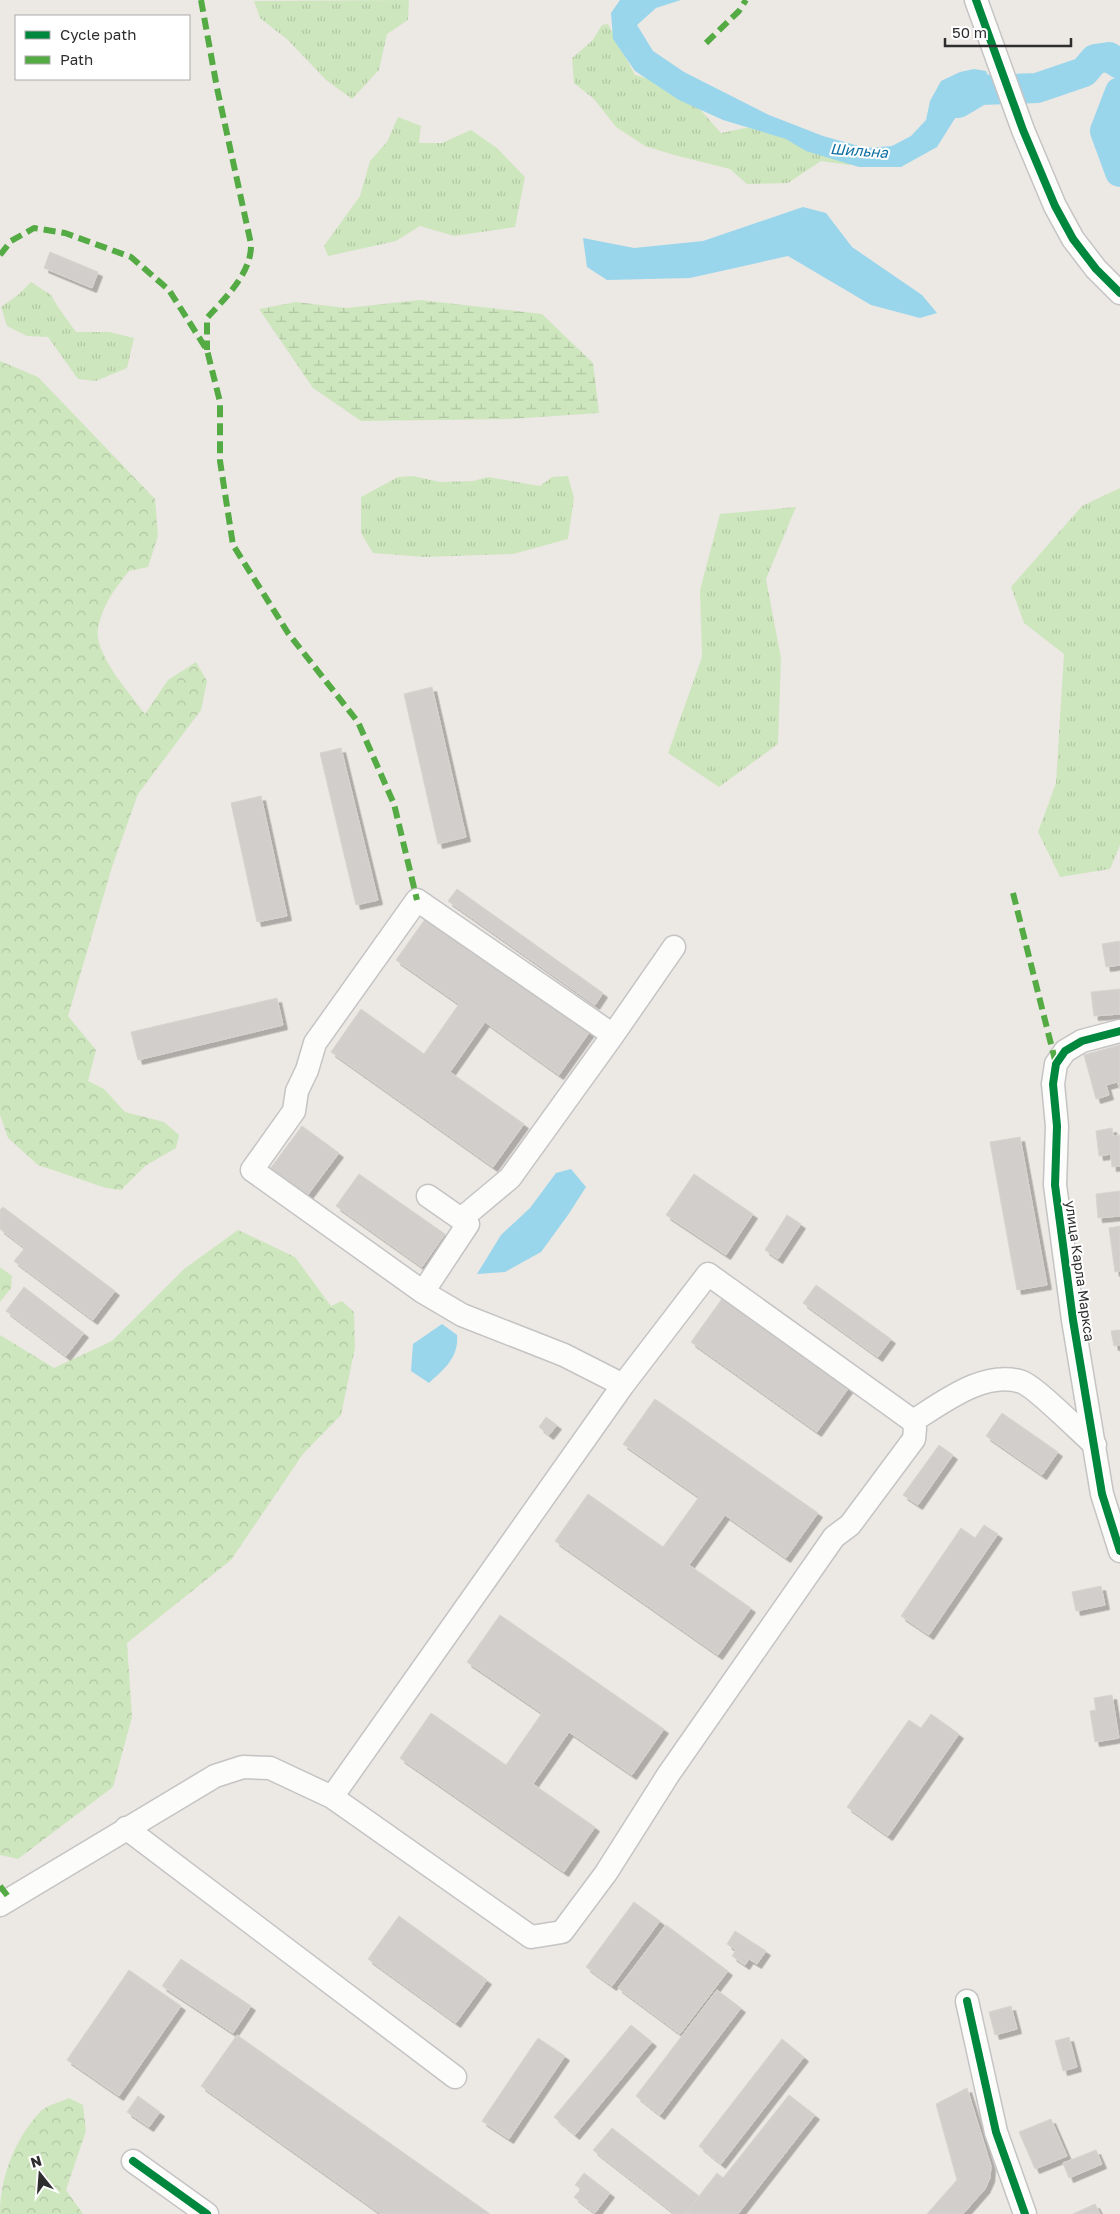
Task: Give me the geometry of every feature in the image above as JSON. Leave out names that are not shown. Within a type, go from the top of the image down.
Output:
[{"type":"street","points":[[976,0],[1023,130],[1055,206],[1073,239],[1096,269],[1120,293]]},
{"type":"street","points":[[613,1035],[417,900],[314,1043],[307,1070],[297,1091],[294,1111],[252,1170],[423,1292],[462,1315],[564,1355],[623,1385]]},
{"type":"street","points":[[461,1218],[510,1178],[674,947]]},
{"type":"street","name":"улица Карла Маркса","points":[[1118,1539],[1102,1494],[1073,1320],[1055,1185],[1057,1126],[1053,1084],[1056,1064],[1065,1051],[1082,1041],[1120,1031]]},
{"type":"street","points":[[423,1292],[468,1224],[428,1196]]},
{"type":"street","points":[[0,1905],[214,1776],[243,1767],[270,1768],[332,1797],[531,1937],[562,1932],[606,1873],[668,1775],[834,1536],[850,1525],[914,1439],[916,1429],[913,1421],[708,1274],[623,1385],[332,1797]]},
{"type":"street","points":[[913,1421],[960,1391],[990,1381],[1008,1379],[1023,1383],[1035,1391],[1095,1445]]},
{"type":"street","points":[[126,1828],[455,2077]]},
{"type":"street","points":[[967,2001],[996,2132],[1025,2214]]},
{"type":"street","points":[[133,2161],[207,2214]]},
{"type":"green space","points":[[409,0],[408,20],[387,34],[379,70],[352,99],[326,80],[288,40],[260,18],[254,1]]},
{"type":"green space","points":[[608,24],[635,75],[681,88],[721,133],[745,128],[777,126],[870,158],[849,165],[821,161],[788,183],[747,184],[730,169],[645,146],[616,127],[594,99],[574,83],[572,58],[592,41],[602,25]]},
{"type":"green space","points":[[398,117],[421,126],[419,143],[442,143],[471,130],[497,148],[525,177],[515,227],[454,236],[420,226],[396,241],[328,256],[324,246],[360,196],[370,161],[387,142]]},
{"type":"green space","points":[[31,282],[51,295],[76,332],[109,332],[134,338],[127,368],[96,381],[78,379],[48,337],[27,336],[7,326],[1,307],[18,295]]},
{"type":"green space","points":[[420,300],[542,314],[593,363],[599,413],[510,419],[361,421],[313,388],[259,309],[296,302],[346,308]]},
{"type":"green space","points":[[0,361],[38,377],[155,499],[158,536],[148,567],[129,571],[110,598],[98,628],[101,649],[114,673],[145,714],[168,680],[196,662],[207,681],[201,710],[138,794],[112,867],[68,1016],[96,1050],[88,1081],[104,1089],[125,1112],[164,1122],[179,1135],[176,1148],[145,1166],[121,1190],[106,1188],[38,1165],[8,1138],[0,1115]]},
{"type":"green space","points":[[413,476],[440,482],[473,481],[488,477],[540,486],[552,477],[568,476],[574,498],[568,539],[513,554],[425,557],[373,553],[361,533],[361,497],[398,477]]},
{"type":"green space","points":[[1120,488],[1120,845],[1110,869],[1060,877],[1038,832],[1056,783],[1064,654],[1024,623],[1011,587],[1082,506]]},
{"type":"green space","points":[[796,507],[766,579],[781,658],[778,744],[719,787],[668,753],[702,657],[700,590],[720,514]]},
{"type":"green space","points":[[238,1230],[295,1257],[331,1306],[342,1301],[354,1312],[355,1348],[341,1415],[303,1454],[231,1560],[127,1643],[132,1717],[113,1787],[18,1859],[0,1855],[0,1335],[54,1368],[112,1341],[184,1269]]},
{"type":"green space","points":[[0,1267],[12,1276],[11,1288],[0,1302]]},
{"type":"green space","points":[[69,2098],[83,2105],[86,2131],[66,2190],[83,2214],[0,2214],[6,2172],[24,2133],[41,2111],[50,2105]]},
{"type":"water","points":[[620,0],[681,0],[656,8],[637,25],[653,51],[684,72],[769,115],[823,136],[866,148],[892,146],[911,136],[926,120],[930,101],[941,81],[960,72],[974,69],[986,71],[995,92],[969,96],[937,147],[901,167],[859,167],[806,151],[786,139],[723,120],[679,100],[635,71],[613,39],[611,13]]},
{"type":"water","points":[[803,207],[826,213],[852,247],[922,295],[937,313],[920,318],[871,305],[788,256],[690,278],[607,280],[587,267],[583,238],[634,248],[703,241]]},
{"type":"water","points":[[571,1169],[586,1187],[541,1252],[505,1272],[477,1274],[501,1235],[530,1208],[556,1173]]},
{"type":"water","points":[[442,1324],[457,1335],[456,1350],[453,1357],[440,1373],[429,1383],[411,1371],[413,1344]]},
{"type":"building","points":[[50,252],[98,272],[92,288],[44,268]]},
{"type":"building","points":[[432,687],[466,837],[438,844],[404,694]]},
{"type":"building","points":[[341,748],[378,900],[356,905],[320,753]]},
{"type":"building","points":[[261,796],[287,916],[257,922],[231,803]]},
{"type":"building","points":[[457,889],[603,993],[595,1005],[448,901]]},
{"type":"building","points":[[428,915],[591,1030],[559,1075],[485,1022],[450,1072],[524,1124],[493,1167],[331,1052],[361,1009],[424,1054],[459,1004],[396,960]]},
{"type":"building","points":[[1120,941],[1120,965],[1106,967],[1102,944]]},
{"type":"building","points":[[1120,989],[1120,1014],[1094,1016],[1091,992]]},
{"type":"building","points":[[277,998],[283,1025],[138,1060],[131,1032]]},
{"type":"building","points":[[1120,1045],[1120,1089],[1117,1082],[1106,1085],[1109,1095],[1096,1099],[1084,1055]]},
{"type":"building","points":[[302,1126],[339,1153],[304,1200],[267,1173]]},
{"type":"building","points":[[1112,1128],[1113,1136],[1120,1135],[1120,1166],[1112,1167],[1111,1154],[1099,1156],[1096,1131]]},
{"type":"building","points":[[1020,1137],[1047,1285],[1017,1290],[990,1142]]},
{"type":"building","points":[[359,1174],[445,1234],[422,1267],[336,1206]]},
{"type":"building","points":[[694,1174],[753,1214],[726,1255],[666,1215]]},
{"type":"building","points":[[1120,1191],[1120,1216],[1098,1218],[1096,1194]]},
{"type":"building","points":[[3,1207],[115,1291],[93,1320],[14,1261],[25,1248],[0,1229],[0,1210]]},
{"type":"building","points":[[787,1215],[801,1224],[778,1259],[765,1250]]},
{"type":"building","points":[[1120,1226],[1120,1271],[1115,1272],[1109,1228]]},
{"type":"building","points":[[816,1285],[891,1339],[878,1357],[803,1303]]},
{"type":"building","points":[[24,1287],[84,1333],[66,1356],[6,1311]]},
{"type":"building","points":[[724,1296],[850,1386],[817,1432],[691,1342]]},
{"type":"building","points":[[1120,1330],[1120,1345],[1114,1346],[1111,1331]]},
{"type":"building","points":[[655,1399],[818,1513],[786,1558],[725,1515],[689,1565],[751,1608],[718,1655],[555,1541],[588,1494],[663,1547],[699,1497],[623,1444]]},
{"type":"building","points":[[1002,1413],[1058,1452],[1042,1475],[986,1436]]},
{"type":"building","points":[[546,1417],[557,1425],[549,1435],[539,1427]]},
{"type":"building","points":[[939,1445],[953,1455],[918,1505],[903,1495]]},
{"type":"building","points":[[984,1525],[998,1534],[929,1635],[901,1616],[961,1528],[975,1538]]},
{"type":"building","points":[[1101,1586],[1105,1605],[1076,1611],[1072,1592]]},
{"type":"building","points":[[500,1615],[664,1729],[632,1775],[569,1732],[533,1784],[595,1827],[564,1872],[400,1758],[431,1713],[506,1765],[542,1713],[467,1662]]},
{"type":"building","points":[[1112,1695],[1119,1738],[1095,1742],[1090,1711],[1096,1710],[1094,1698]]},
{"type":"building","points":[[931,1714],[959,1734],[888,1836],[847,1807],[909,1720],[921,1728]]},
{"type":"building","points":[[634,1902],[660,1921],[612,1986],[586,1967]]},
{"type":"building","points":[[399,1916],[487,1980],[456,2023],[368,1959]]},
{"type":"building","points":[[666,1925],[728,1971],[680,2034],[618,1988]]},
{"type":"building","points":[[735,1931],[766,1951],[757,1964],[749,1959],[745,1965],[732,1956],[736,1950],[727,1944]]},
{"type":"building","points":[[181,1959],[251,2006],[233,2033],[162,1986]]},
{"type":"building","points":[[129,1970],[181,2006],[119,2096],[67,2060]]},
{"type":"building","points":[[717,1990],[741,2008],[660,2115],[636,2096]]},
{"type":"building","points":[[1011,2006],[1017,2029],[995,2035],[989,2012]]},
{"type":"building","points":[[631,2025],[652,2042],[575,2135],[554,2117]]},
{"type":"building","points":[[237,2035],[490,2214],[381,2214],[201,2086]]},
{"type":"building","points":[[1069,2037],[1077,2067],[1063,2071],[1055,2041]]},
{"type":"building","points":[[538,2038],[565,2056],[509,2139],[482,2121]]},
{"type":"building","points":[[782,2039],[804,2057],[721,2164],[699,2146]]},
{"type":"building","points":[[967,2088],[991,2166],[990,2178],[985,2189],[963,2214],[927,2214],[957,2180],[936,2104]]},
{"type":"building","points":[[789,2095],[815,2115],[738,2214],[685,2214],[717,2173],[723,2178]]},
{"type":"building","points":[[138,2096],[160,2112],[149,2127],[127,2112]]},
{"type":"building","points":[[1051,2119],[1067,2156],[1035,2169],[1019,2132]]},
{"type":"building","points":[[612,2128],[699,2196],[685,2214],[675,2214],[593,2150]]},
{"type":"building","points":[[1096,2150],[1102,2164],[1069,2178],[1063,2163]]},
{"type":"building","points":[[584,2173],[610,2193],[595,2213],[574,2197],[581,2189],[575,2185]]},
{"type":"building","points":[[1095,2204],[1100,2214],[1073,2214]]},
{"type":"waterway","name":"Шильна","points":[[958,103],[980,90],[1037,88],[1084,72],[1095,59],[1109,57],[1120,64]]},
{"type":"waterway","name":"Шильна","points":[[1120,92],[1105,131],[1120,172]]},
{"type":"marked path","points":[[201,0],[217,88],[251,244],[250,255],[242,275],[207,318],[207,350]]},
{"type":"marked path","points":[[706,43],[739,11],[746,0]]},
{"type":"marked path","points":[[0,255],[11,241],[34,228],[65,233],[131,257],[169,290],[207,350],[220,402],[220,461],[233,545],[288,633],[358,722],[394,804],[417,900]]},
{"type":"marked path","points":[[1013,893],[1056,1064]]},
{"type":"marked path","points":[[0,1886],[10,1899]]},
{"type":"cycle path","points":[[976,0],[1023,130],[1055,206],[1073,239],[1096,269],[1120,293]]},
{"type":"cycle path","points":[[1120,1031],[1082,1041],[1065,1051],[1056,1064],[1053,1084],[1057,1126],[1055,1185],[1073,1320],[1102,1494],[1120,1551]]},
{"type":"cycle path","points":[[967,2001],[996,2132],[1025,2214]]},
{"type":"cycle path","points":[[133,2161],[207,2214]]}]
